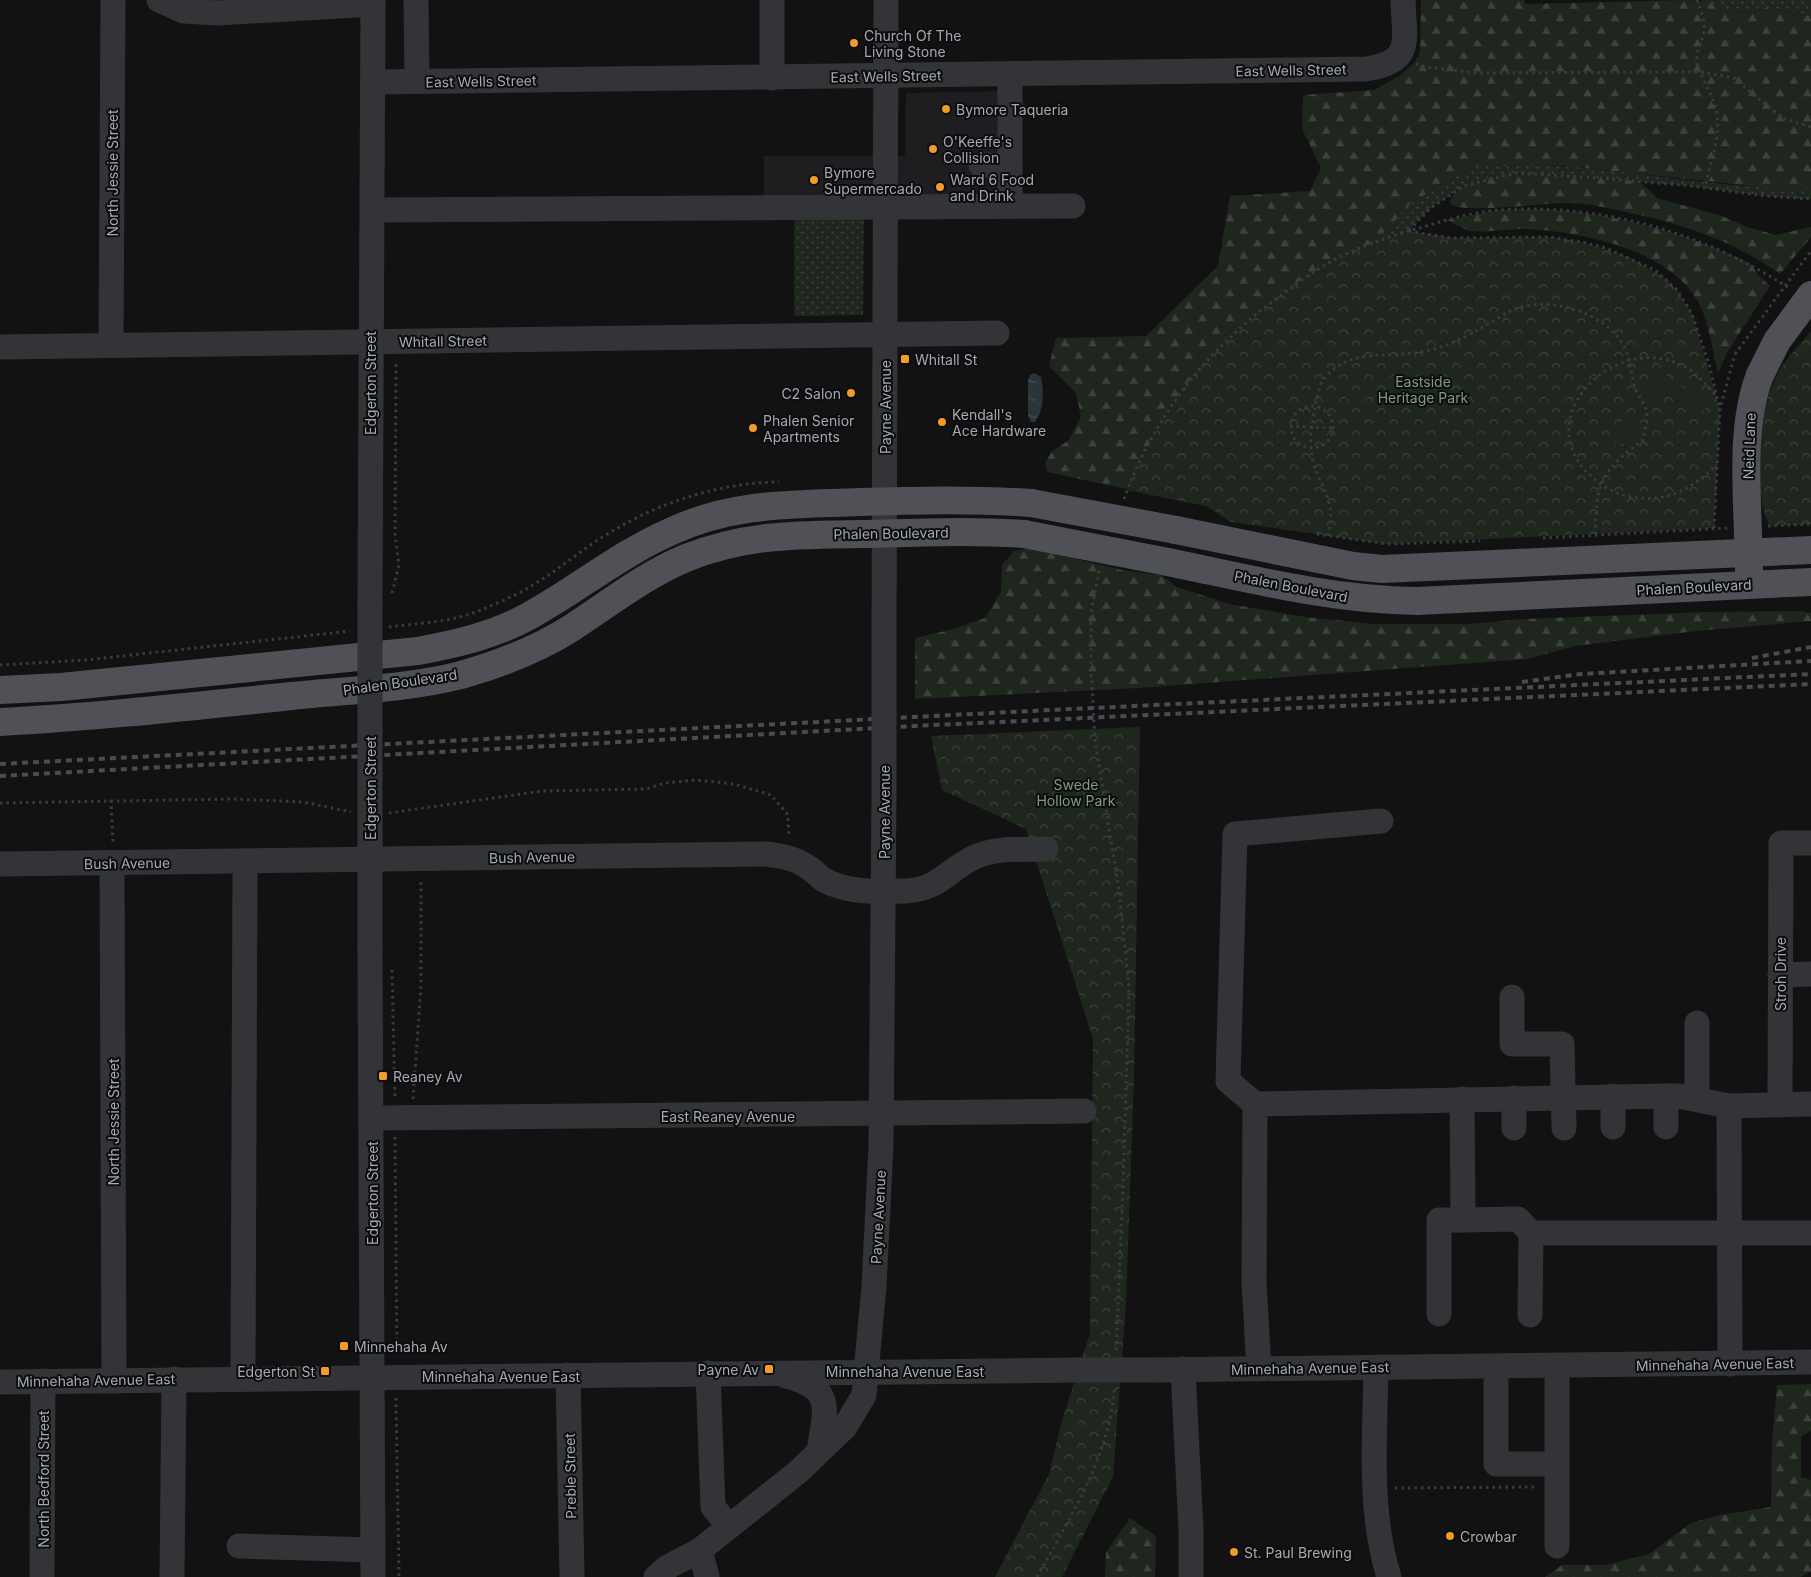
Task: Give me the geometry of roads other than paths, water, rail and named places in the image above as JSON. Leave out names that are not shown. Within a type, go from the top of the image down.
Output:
[{"type":"main road","name":"Neid Lane","points":[[1749,585],[1748,429],[1751,402],[1760,375],[1803,294]]},
{"type":"main road","name":"Phalen Boulevard","points":[[0,690],[70,686],[418,651],[456,644],[528,617],[644,544],[700,520],[771,504],[884,500],[1031,503],[1353,566],[1382,569],[1749,540],[1811,550]]},
{"type":"main road","name":"Phalen Boulevard","points":[[0,722],[63,719],[270,698],[423,682],[459,675],[501,662],[543,644],[639,582],[686,558],[756,539],[793,534],[885,532],[1024,534],[1313,592],[1377,600],[1416,601],[1811,582]]},
{"type":"street","name":"North Jessie Street","points":[[111,345],[113,0]]},
{"type":"street","points":[[159,0],[184,11],[217,13],[373,2]]},
{"type":"street","points":[[416,0],[417,81]]},
{"type":"street","points":[[772,0],[772,78]]},
{"type":"street","name":"Payne Avenue","points":[[656,1577],[666,1568],[700,1550],[798,1472],[845,1427],[864,1395],[868,1372],[882,1114],[886,0]]},
{"type":"street","name":"East Wells Street","points":[[373,82],[1366,69],[1382,66],[1398,59],[1404,48],[1403,0]]},
{"type":"street","name":"Edgerton Street","points":[[373,2],[373,210],[370,341],[380,601],[370,949],[383,1118],[372,1376],[373,1577]]},
{"type":"street","points":[[1010,74],[1010,206]]},
{"type":"street","points":[[981,165],[1010,165]]},
{"type":"street","points":[[373,210],[1073,206]]},
{"type":"street","name":"Whitall Street","points":[[0,347],[885,333],[997,333]]},
{"type":"street","points":[[1381,821],[1235,834],[1228,1081],[1255,1104],[1613,1096],[1666,1096],[1697,1099],[1729,1106],[1811,1104]]},
{"type":"street","name":"Stroh Drive","points":[[1780,1104],[1781,843],[1811,843]]},
{"type":"street","name":"Bush Avenue","points":[[0,864],[766,854],[788,857],[802,863],[823,879],[834,884],[883,892],[909,891],[935,884],[977,856],[1004,850],[1046,849]]},
{"type":"street","points":[[243,1378],[245,861]]},
{"type":"street","name":"North Jessie Street","points":[[112,863],[114,1381]]},
{"type":"street","points":[[1780,975],[1811,974]]},
{"type":"street","points":[[1512,997],[1512,1044],[1562,1044],[1564,1128]]},
{"type":"street","points":[[1697,1023],[1697,1099]]},
{"type":"street","points":[[1613,1096],[1614,1127]]},
{"type":"street","points":[[1666,1096],[1666,1127]]},
{"type":"street","points":[[1514,1098],[1514,1128]]},
{"type":"street","points":[[1462,1099],[1463,1220]]},
{"type":"street","points":[[1255,1104],[1254,1283],[1259,1369]]},
{"type":"street","points":[[1729,1106],[1730,1364]]},
{"type":"street","name":"East Reaney Avenue","points":[[383,1118],[1084,1111]]},
{"type":"street","points":[[1439,1314],[1440,1220],[1518,1219],[1531,1233],[1530,1315]]},
{"type":"street","points":[[1531,1233],[1811,1234]]},
{"type":"street","name":"Minnehaha Avenue East","points":[[0,1382],[372,1376],[1183,1370],[1811,1362]]},
{"type":"street","points":[[1557,1365],[1557,1546]]},
{"type":"street","points":[[1496,1366],[1496,1464],[1557,1475]]},
{"type":"street","points":[[1376,1367],[1376,1488],[1381,1551],[1389,1577]]},
{"type":"street","points":[[1183,1370],[1191,1530],[1191,1577]]},
{"type":"street","points":[[772,1372],[806,1381],[820,1392],[825,1406],[819,1451]]},
{"type":"street","points":[[708,1374],[713,1507],[729,1526]]},
{"type":"street","name":"Preble Street","points":[[568,1375],[572,1577]]},
{"type":"street","points":[[172,1577],[174,1379]]},
{"type":"street","name":"North Bedford Street","points":[[42,1577],[43,1382]]},
{"type":"street","points":[[239,1546],[373,1550]]},
{"type":"street","points":[[700,1550],[707,1577]]},
{"type":"street","name":"Payne Avenue","points":[[681,1577],[700,1550]]},
{"type":"water","points":[[1034,373],[1041,377],[1043,400],[1038,417],[1035,422],[1031,422],[1028,416],[1028,380],[1030,375]]},
{"type":"railway","points":[[1752,658],[1811,647]]},
{"type":"railway","points":[[1522,682],[1581,674],[1811,661]]},
{"type":"railway","points":[[0,764],[1050,710],[1811,674]]},
{"type":"railway","points":[[0,776],[914,726],[1811,684]]},
{"type":"place","name":"Church Of The Living Stone","points":[[854,43]]},
{"type":"place","name":"Bymore Taqueria","points":[[946,109]]},
{"type":"place","name":"O'Keeffe's Collision","points":[[933,149]]},
{"type":"place","name":"Bymore Supermercado","points":[[814,180]]},
{"type":"place","name":"Ward 6 Food and Drink","points":[[940,187]]},
{"type":"place","name":"Whitall St","points":[[905,359]]},
{"type":"place","name":"C2 Salon","points":[[851,393]]},
{"type":"place","name":"Kendall's Ace Hardware","points":[[942,422]]},
{"type":"place","name":"Phalen Senior Apartments","points":[[753,428]]},
{"type":"place","name":"Reaney Av","points":[[383,1076]]},
{"type":"place","name":"Minnehaha Av","points":[[344,1346]]},
{"type":"place","name":"Payne Av","points":[[769,1369]]},
{"type":"place","name":"Edgerton St","points":[[325,1371]]},
{"type":"place","name":"Crowbar","points":[[1450,1536]]},
{"type":"place","name":"St. Paul Brewing","points":[[1234,1552]]},
{"type":"park label","name":"Eastside Heritage Park","points":[[1423,390]]},
{"type":"park label","name":"Swede Hollow Park","points":[[1076,792]]}]
